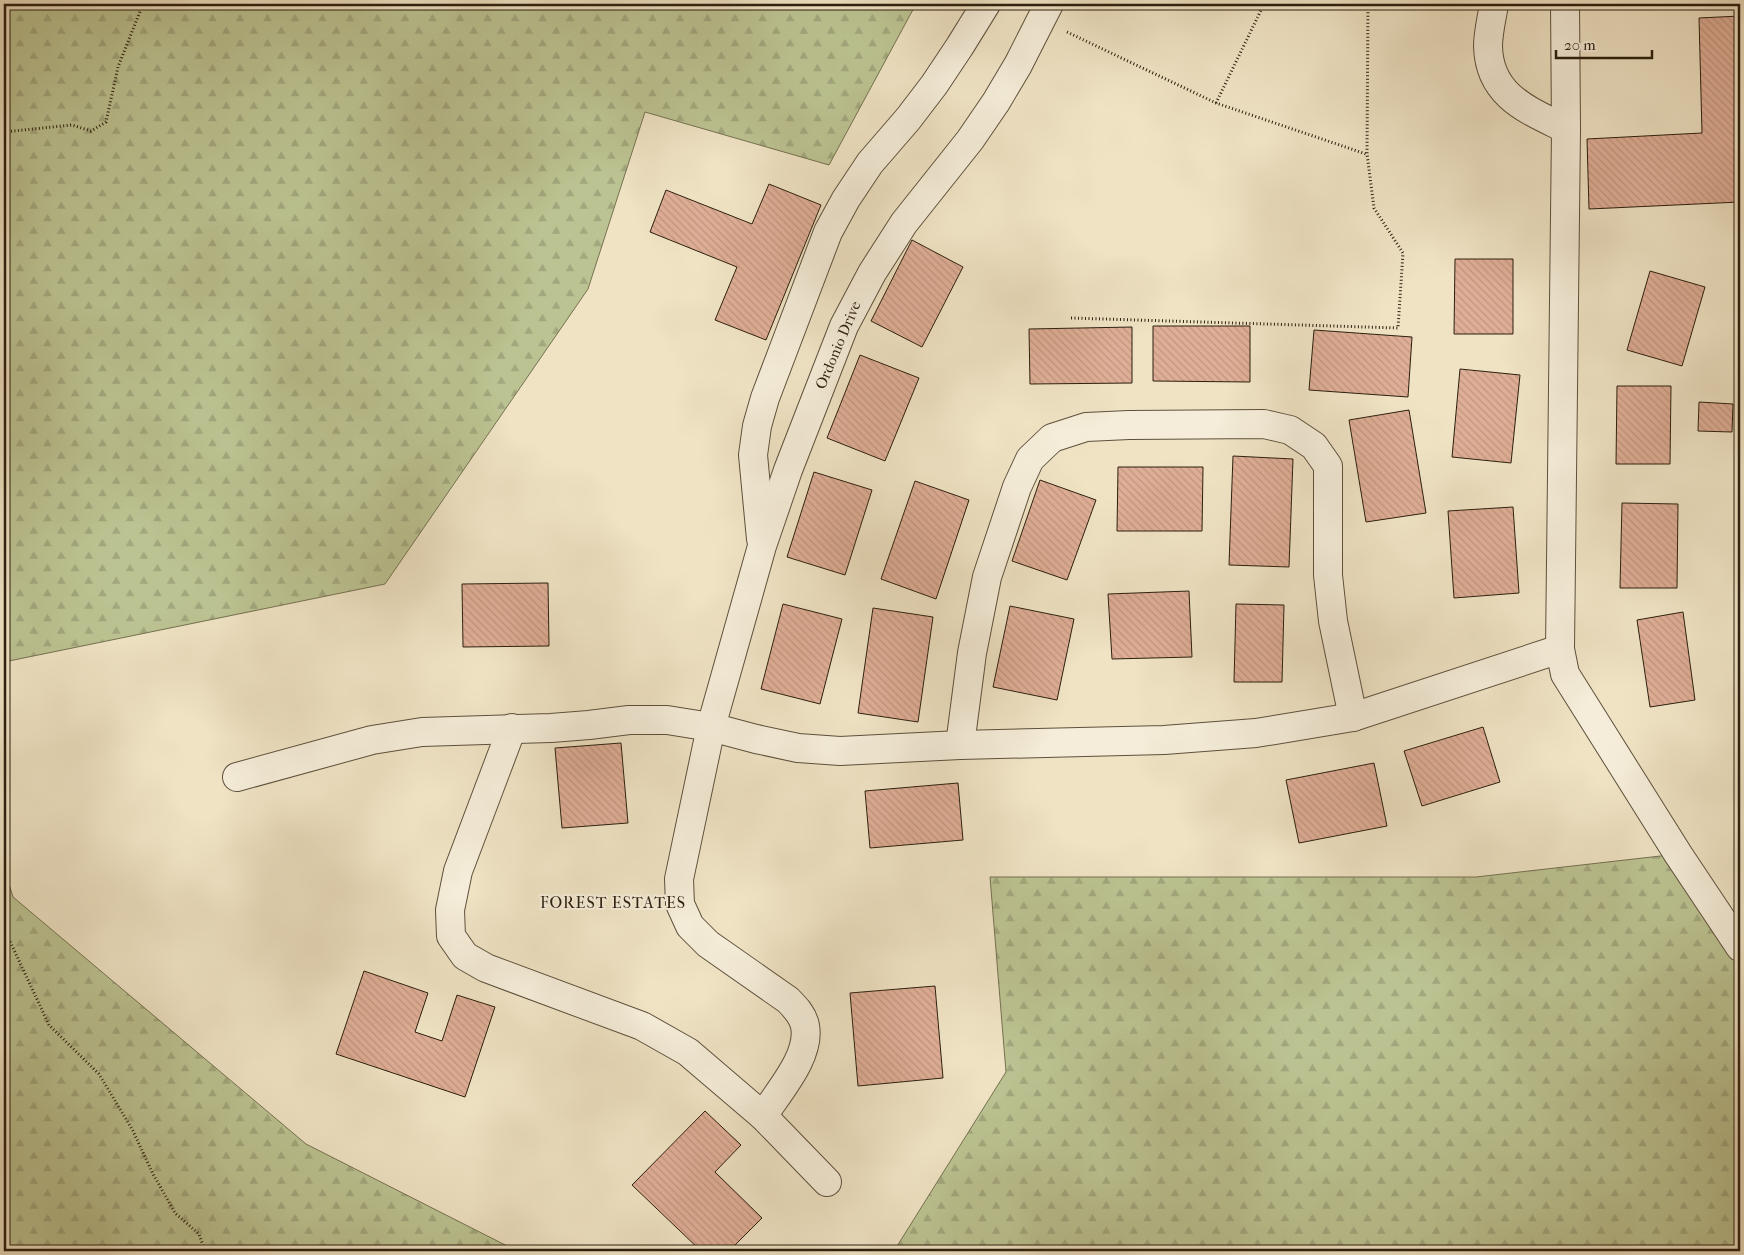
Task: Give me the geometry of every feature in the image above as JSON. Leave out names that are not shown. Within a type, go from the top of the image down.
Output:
[{"type":"street","points":[[762,546],[753,456],[757,426],[765,398],[828,232],[865,170],[934,85],[986,4]]},
{"type":"street","points":[[1494,4],[1488,46],[1490,65],[1497,83],[1509,96],[1528,110],[1566,129]]},
{"type":"street","points":[[1565,4],[1566,129],[1560,648],[1565,674],[1678,854],[1740,947]]},
{"type":"street","name":"Ordonio Drive","points":[[762,1116],[800,1059],[805,1041],[805,1025],[798,1012],[788,1000],[708,944],[690,926],[680,904],[679,879],[712,727],[762,546],[788,470],[844,326],[872,272],[904,223],[970,140],[996,102],[1046,11]]},
{"type":"street","points":[[960,745],[972,653],[987,577],[1017,487],[1030,459],[1052,438],[1086,428],[1129,425],[1264,424],[1290,430],[1314,446],[1328,466],[1328,575],[1333,621],[1353,718]]},
{"type":"street","points":[[236,777],[372,740],[422,732],[589,725],[629,720],[667,720],[712,727],[798,748],[840,751],[960,745],[1173,739],[1256,733],[1353,718],[1560,648]]},
{"type":"street","points":[[512,728],[458,871],[450,910],[450,936],[465,956],[486,968],[642,1026],[688,1052],[714,1072],[762,1116],[827,1182]]},
{"type":"path","points":[[4,132],[72,125],[91,131],[106,122],[118,67],[143,4]]},
{"type":"path","points":[[1216,103],[1264,4]]},
{"type":"path","points":[[1071,318],[1398,328],[1403,252],[1374,208],[1367,154],[1368,4]]},
{"type":"path","points":[[1046,11],[1097,47],[1216,103],[1367,154]]},
{"type":"path","points":[[4,934],[7,935],[49,1025],[100,1074],[132,1128],[153,1174],[175,1213],[200,1234],[205,1251]]},
{"type":"green space","points":[[4,4],[916,4],[829,165],[645,112],[588,289],[385,584],[4,662]]},
{"type":"green space","points":[[1678,854],[1740,947],[1740,1251],[894,1251],[1006,1072],[990,877],[1476,877]]},
{"type":"green space","points":[[4,868],[13,897],[306,1144],[517,1251],[4,1251]]},
{"type":"building","points":[[1740,16],[1740,202],[1589,209],[1587,139],[1702,133],[1699,18]]},
{"type":"building","points":[[769,184],[821,205],[766,340],[715,320],[737,267],[650,232],[666,190],[752,224]]},
{"type":"building","points":[[912,240],[963,267],[922,347],[871,321]]},
{"type":"building","points":[[1455,259],[1513,259],[1513,334],[1454,334]]},
{"type":"building","points":[[1650,271],[1705,287],[1682,366],[1627,350]]},
{"type":"building","points":[[1153,326],[1250,326],[1250,382],[1153,381]]},
{"type":"building","points":[[1132,327],[1132,383],[1030,384],[1029,329]]},
{"type":"building","points":[[1314,330],[1412,337],[1408,397],[1309,390]]},
{"type":"building","points":[[860,355],[919,378],[885,461],[827,438]]},
{"type":"building","points":[[1460,369],[1520,375],[1511,463],[1452,457]]},
{"type":"building","points":[[1617,386],[1671,386],[1670,464],[1616,464]]},
{"type":"building","points":[[1699,402],[1733,404],[1732,432],[1698,431]]},
{"type":"building","points":[[1409,410],[1426,513],[1366,522],[1349,420]]},
{"type":"building","points":[[1233,456],[1293,459],[1289,567],[1229,565]]},
{"type":"building","points":[[1118,467],[1203,467],[1202,531],[1117,531]]},
{"type":"building","points":[[814,472],[872,490],[845,575],[787,557]]},
{"type":"building","points":[[1040,480],[1096,500],[1067,580],[1012,561]]},
{"type":"building","points":[[915,481],[969,500],[936,599],[881,579]]},
{"type":"building","points":[[1622,503],[1678,504],[1677,588],[1620,588]]},
{"type":"building","points":[[1513,507],[1519,593],[1454,598],[1448,511]]},
{"type":"building","points":[[548,583],[549,646],[463,647],[462,584]]},
{"type":"building","points":[[1189,591],[1192,657],[1112,659],[1108,594]]},
{"type":"building","points":[[783,604],[842,619],[820,704],[761,689]]},
{"type":"building","points":[[1236,604],[1284,605],[1282,682],[1234,682]]},
{"type":"building","points":[[1010,606],[1074,619],[1057,700],[993,687]]},
{"type":"building","points":[[873,608],[933,617],[918,722],[858,713]]},
{"type":"building","points":[[1683,612],[1695,700],[1650,707],[1637,620]]},
{"type":"building","points":[[1483,727],[1500,782],[1422,806],[1404,751]]},
{"type":"building","points":[[621,743],[628,823],[562,828],[555,748]]},
{"type":"building","points":[[1374,763],[1387,826],[1299,843],[1286,780]]},
{"type":"building","points":[[958,783],[963,840],[870,848],[865,791]]},
{"type":"building","points":[[364,971],[428,993],[415,1032],[442,1041],[457,995],[495,1007],[465,1097],[336,1054]]},
{"type":"building","points":[[935,986],[943,1078],[858,1086],[850,993]]},
{"type":"building","points":[[705,1111],[741,1145],[715,1172],[762,1218],[729,1251],[701,1251],[632,1185]]},
{"type":"district","name":"FOREST ESTATES","points":[[613,902]]}]
